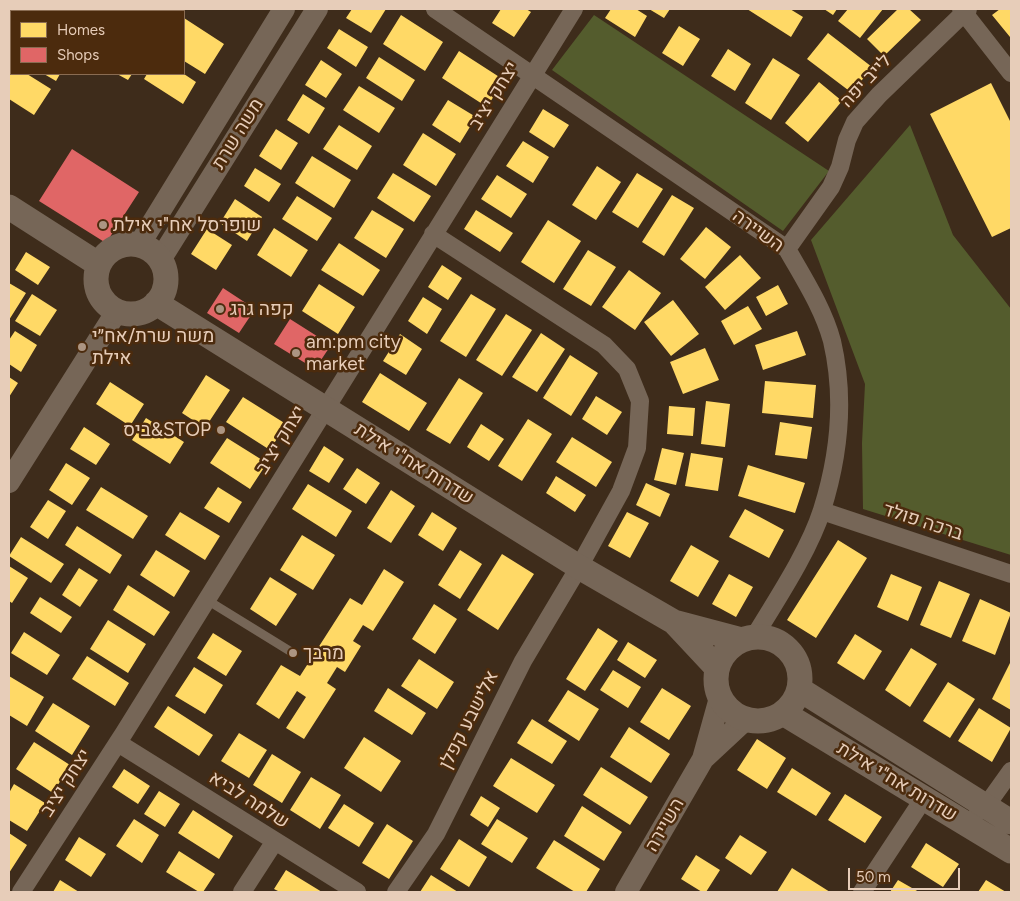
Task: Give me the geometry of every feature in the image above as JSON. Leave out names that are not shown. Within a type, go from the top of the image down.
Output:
[{"type":"main road","points":[[9,207],[98,264]]},
{"type":"main road","points":[[127,244],[139,245],[147,248],[160,260],[166,277],[161,296],[156,303],[134,314],[117,311],[105,303],[98,292],[95,278],[98,264],[106,254],[116,247],[127,244]]},
{"type":"main road","name":"שדרות אח\"י אילת","points":[[156,303],[579,567],[674,622],[717,668]]},
{"type":"main road","name":"שדרות אח\"י אילת","points":[[674,622],[748,639]]},
{"type":"main road","points":[[767,638],[780,643],[790,652],[797,663],[800,676],[795,698],[783,713],[772,719],[759,721],[746,719],[734,714],[720,698],[716,681],[717,668],[726,651],[748,639],[767,638]]},
{"type":"main road","name":"שדרות אח\"י אילת","points":[[798,689],[1011,822]]},
{"type":"main road","name":"שדרות אח\"י אילת","points":[[783,713],[1011,851]]},
{"type":"street","name":"משה שרת","points":[[139,245],[284,9]]},
{"type":"street","name":"משה שרת","points":[[160,260],[317,9]]},
{"type":"street","name":"השיירה","points":[[435,9],[787,249],[815,298],[832,341],[840,413],[834,459],[822,511],[795,568],[748,639]]},
{"type":"street","name":"יצחק יציב","points":[[20,892],[118,743],[574,9]]},
{"type":"street","points":[[964,10],[1011,73]]},
{"type":"street","name":"לייב יפה","points":[[787,249],[831,187],[840,167],[847,140],[855,122],[879,95],[964,10]]},
{"type":"street","name":"אלישבע קפלן","points":[[396,892],[436,834],[523,661],[579,567],[621,491],[637,448],[640,401],[627,369],[604,346],[433,234]]},
{"type":"street","points":[[9,482],[117,311]]},
{"type":"street","name":"ברכה פולד","points":[[822,511],[1011,574]]},
{"type":"street","name":"השיירה","points":[[626,892],[703,759],[720,698]]},
{"type":"street","name":"השיירה","points":[[703,759],[746,719]]},
{"type":"street","name":"שלמה לביא","points":[[118,743],[357,892]]},
{"type":"street","points":[[956,817],[968,815],[986,806],[1011,771]]},
{"type":"street","points":[[862,892],[924,798]]},
{"type":"street","points":[[242,892],[275,841]]},
{"type":"lane","points":[[207,600],[293,654]]},
{"type":"green space","points":[[594,15],[829,171],[783,231],[552,70]]},
{"type":"green space","points":[[910,125],[953,235],[1011,309],[1011,555],[863,509],[862,443],[865,384],[811,240]]},
{"type":"building: Homes","points":[[92,9],[94,10],[44,10]]},
{"type":"building: Homes","points":[[165,9],[167,10],[145,10]]},
{"type":"building: Homes","points":[[352,9],[386,9],[371,33],[346,18]]},
{"type":"building: Homes","points":[[501,9],[526,9],[531,12],[514,37],[492,23]]},
{"type":"building: Homes","points":[[611,9],[636,9],[647,16],[635,37],[605,18]]},
{"type":"building: Homes","points":[[649,9],[670,9],[664,18]]},
{"type":"building: Homes","points":[[747,9],[790,9],[803,17],[791,37]]},
{"type":"building: Homes","points":[[824,9],[837,9],[833,15]]},
{"type":"building: Homes","points":[[848,9],[883,9],[860,38],[838,21]]},
{"type":"building: Homes","points":[[898,9],[909,9],[921,20],[884,56],[867,39]]},
{"type":"building: Homes","points":[[1000,9],[1011,9],[1010,37],[992,15]]},
{"type":"building: Homes","points":[[9,10],[10,37],[9,36]]},
{"type":"building: Homes","points":[[401,15],[443,42],[425,71],[383,44]]},
{"type":"building: Homes","points":[[185,19],[224,44],[205,74],[185,62]]},
{"type":"building: Homes","points":[[679,26],[700,39],[683,66],[662,53]]},
{"type":"building: Homes","points":[[339,29],[368,47],[356,67],[327,48]]},
{"type":"building: Homes","points":[[828,33],[872,67],[852,93],[807,59]]},
{"type":"building: Homes","points":[[728,49],[751,64],[735,91],[711,76]]},
{"type":"building: Homes","points":[[459,51],[504,80],[487,107],[442,78]]},
{"type":"building: Homes","points":[[379,57],[415,80],[402,101],[366,78]]},
{"type":"building: Homes","points":[[773,58],[800,75],[771,120],[745,103]]},
{"type":"building: Homes","points":[[321,60],[342,74],[326,98],[305,85]]},
{"type":"building: Homes","points":[[10,69],[10,75],[29,75],[51,89],[34,115],[9,99]]},
{"type":"building: Homes","points":[[46,75],[59,75],[56,81]]},
{"type":"building: Homes","points":[[119,75],[131,75],[128,80]]},
{"type":"building: Homes","points":[[146,75],[185,75],[196,82],[183,104],[144,79]]},
{"type":"building: Homes","points":[[819,82],[842,101],[808,142],[785,123]]},
{"type":"building: Homes","points":[[991,83],[1011,123],[1011,228],[992,237],[930,114]]},
{"type":"building: Homes","points":[[359,86],[395,108],[379,133],[343,110]]},
{"type":"building: Homes","points":[[303,94],[325,108],[309,134],[287,120]]},
{"type":"building: Homes","points":[[448,100],[476,117],[460,143],[432,125]]},
{"type":"building: Homes","points":[[543,109],[569,125],[554,148],[529,132]]},
{"type":"building: Homes","points":[[339,125],[372,146],[357,170],[323,149]]},
{"type":"building: Homes","points":[[276,129],[298,143],[281,170],[259,156]]},
{"type":"building: Homes","points":[[423,133],[456,154],[436,186],[403,165]]},
{"type":"building: Homes","points":[[523,141],[549,157],[533,183],[506,166]]},
{"type":"building: Homes","points":[[312,156],[351,180],[334,208],[295,183]]},
{"type":"building: Homes","points":[[597,166],[621,182],[596,220],[572,205]]},
{"type":"building: Homes","points":[[255,168],[281,184],[269,202],[244,186]]},
{"type":"building: Homes","points":[[393,173],[431,196],[414,222],[377,198]]},
{"type":"building: Homes","points":[[637,173],[663,189],[638,228],[612,212]]},
{"type":"building: Homes","points":[[497,175],[527,194],[511,218],[481,199]]},
{"type":"building: Homes","points":[[672,195],[694,208],[664,256],[642,242]]},
{"type":"building: Homes","points":[[297,196],[332,218],[317,241],[282,219]]},
{"type":"building: Homes","points":[[235,199],[262,217],[247,241],[220,223]]},
{"type":"building: Homes","points":[[372,210],[404,229],[386,258],[354,238]]},
{"type":"building: Homes","points":[[476,210],[513,233],[500,252],[464,229]]},
{"type":"building: Homes","points":[[548,220],[581,241],[554,283],[521,262]]},
{"type":"building: Homes","points":[[706,227],[731,247],[705,279],[680,259]]},
{"type":"building: Homes","points":[[274,228],[308,250],[291,277],[257,255]]},
{"type":"building: Homes","points":[[207,229],[232,245],[216,270],[191,254]]},
{"type":"building: Homes","points":[[339,243],[380,270],[363,296],[321,270]]},
{"type":"building: Homes","points":[[588,250],[616,267],[591,306],[563,289]]},
{"type":"building: Homes","points":[[26,252],[50,267],[38,285],[15,270]]},
{"type":"building: Homes","points":[[740,255],[761,278],[725,310],[705,287]]},
{"type":"building: Homes","points":[[442,265],[462,278],[448,300],[428,287]]},
{"type":"building: Homes","points":[[629,270],[661,293],[635,330],[602,307]]},
{"type":"building: Homes","points":[[9,283],[26,293],[9,320]]},
{"type":"building: Homes","points":[[319,284],[355,307],[338,334],[302,311]]},
{"type":"building: Homes","points":[[778,285],[788,304],[766,316],[756,297]]},
{"type":"building: Homes","points":[[32,294],[57,310],[40,336],[15,321]]},
{"type":"building: Homes","points":[[471,294],[496,309],[466,357],[440,341]]},
{"type":"building: Homes","points":[[423,297],[442,309],[427,334],[408,321]]},
{"type":"building: Homes","points":[[673,300],[699,334],[671,356],[644,322]]},
{"type":"building: Homes","points":[[748,306],[762,329],[734,345],[721,321]]},
{"type":"building: Homes","points":[[506,314],[532,330],[502,376],[476,360]]},
{"type":"building: Homes","points":[[15,331],[37,345],[21,372],[9,364],[9,340]]},
{"type":"building: Homes","points":[[797,331],[806,355],[763,370],[755,345]]},
{"type":"building: Homes","points":[[541,333],[565,349],[537,392],[512,377]]},
{"type":"building: Homes","points":[[400,334],[422,349],[406,375],[383,361]]},
{"type":"building: Homes","points":[[705,348],[719,380],[683,394],[670,362]]},
{"type":"building: Homes","points":[[570,355],[598,373],[571,416],[543,398]]},
{"type":"building: Homes","points":[[380,373],[427,403],[409,431],[362,402]]},
{"type":"building: Homes","points":[[206,375],[230,390],[205,428],[182,413]]},
{"type":"building: Homes","points":[[9,377],[18,383],[9,397]]},
{"type":"building: Homes","points":[[459,378],[483,393],[450,444],[426,430]]},
{"type":"building: Homes","points":[[765,381],[816,385],[813,418],[762,413]]},
{"type":"building: Homes","points":[[110,382],[144,404],[130,426],[96,404]]},
{"type":"building: Homes","points":[[596,396],[622,412],[607,435],[582,419]]},
{"type":"building: Homes","points":[[243,397],[286,424],[270,450],[226,422]]},
{"type":"building: Homes","points":[[706,401],[730,404],[725,447],[701,444]]},
{"type":"building: Homes","points":[[669,406],[695,408],[693,436],[667,434]]},
{"type":"building: Homes","points":[[146,418],[184,442],[170,464],[132,440]]},
{"type":"building: Homes","points":[[528,419],[552,434],[522,481],[498,466]]},
{"type":"building: Homes","points":[[780,422],[812,427],[807,459],[775,455]]},
{"type":"building: Homes","points":[[481,424],[504,439],[489,461],[467,447]]},
{"type":"building: Homes","points":[[84,427],[110,444],[96,465],[70,449]]},
{"type":"building: Homes","points":[[572,437],[612,462],[596,487],[556,462]]},
{"type":"building: Homes","points":[[227,438],[267,463],[250,489],[210,463]]},
{"type":"building: Homes","points":[[324,446],[344,459],[329,483],[309,471]]},
{"type":"building: Homes","points":[[662,448],[684,453],[676,485],[654,480]]},
{"type":"building: Homes","points":[[691,453],[723,458],[718,491],[685,486]]},
{"type":"building: Homes","points":[[66,463],[90,478],[72,505],[49,490]]},
{"type":"building: Homes","points":[[748,465],[805,483],[795,513],[738,496]]},
{"type":"building: Homes","points":[[357,468],[380,483],[366,504],[343,489]]},
{"type":"building: Homes","points":[[556,476],[586,495],[575,512],[546,493]]},
{"type":"building: Homes","points":[[646,483],[670,494],[660,517],[636,505]]},
{"type":"building: Homes","points":[[308,484],[352,511],[336,537],[292,509]]},
{"type":"building: Homes","points":[[101,487],[148,516],[133,539],[86,510]]},
{"type":"building: Homes","points":[[218,487],[242,502],[229,523],[204,508]]},
{"type":"building: Homes","points":[[391,490],[415,506],[391,543],[367,528]]},
{"type":"building: Homes","points":[[48,500],[66,511],[48,539],[30,527]]},
{"type":"building: Homes","points":[[745,509],[784,530],[769,558],[729,537]]},
{"type":"building: Homes","points":[[180,512],[220,536],[205,560],[165,535]]},
{"type":"building: Homes","points":[[432,512],[457,528],[443,551],[418,535]]},
{"type":"building: Homes","points":[[627,512],[649,523],[630,558],[608,546]]},
{"type":"building: Homes","points":[[77,526],[122,555],[110,574],[65,545]]},
{"type":"building: Homes","points":[[302,535],[335,555],[313,590],[280,570]]},
{"type":"building: Homes","points":[[21,537],[64,564],[51,583],[9,556]]},
{"type":"building: Homes","points":[[838,540],[867,558],[816,638],[787,620]]},
{"type":"building: Homes","points":[[691,545],[719,561],[698,597],[670,581]]},
{"type":"building: Homes","points":[[156,550],[190,571],[174,597],[140,575]]},
{"type":"building: Homes","points":[[460,550],[482,564],[460,599],[438,585]]},
{"type":"building: Homes","points":[[502,554],[534,574],[498,630],[467,610]]},
{"type":"building: Homes","points":[[9,566],[28,578],[12,603],[9,601]]},
{"type":"building: Homes","points":[[79,568],[98,580],[80,607],[62,595]]},
{"type":"building: Homes","points":[[384,569],[404,582],[373,631],[363,625],[353,641],[361,646],[345,672],[337,667],[327,683],[336,689],[304,739],[286,728],[306,697],[297,691],[279,719],[256,704],[281,665],[300,676],[350,598],[362,605]]},
{"type":"building: Homes","points":[[729,574],[753,587],[736,617],[712,604]]},
{"type":"building: Homes","points":[[891,574],[922,587],[908,621],[877,607]]},
{"type":"building: Homes","points":[[270,577],[297,594],[276,626],[250,609]]},
{"type":"building: Homes","points":[[939,581],[970,594],[951,638],[920,625]]},
{"type":"building: Homes","points":[[128,585],[170,612],[154,636],[113,610]]},
{"type":"building: Homes","points":[[40,597],[72,617],[61,633],[30,613]]},
{"type":"building: Homes","points":[[980,599],[1011,613],[995,655],[962,641]]},
{"type":"building: Homes","points":[[434,604],[457,619],[435,654],[412,639]]},
{"type":"building: Homes","points":[[108,620],[146,644],[128,673],[90,649]]},
{"type":"building: Homes","points":[[598,628],[618,641],[585,691],[566,679]]},
{"type":"building: Homes","points":[[24,632],[60,655],[47,675],[11,653]]},
{"type":"building: Homes","points":[[213,633],[242,651],[226,676],[197,658]]},
{"type":"building: Homes","points":[[855,634],[882,651],[864,680],[837,663]]},
{"type":"building: Homes","points":[[628,642],[657,660],[645,678],[617,660]]},
{"type":"building: Homes","points":[[911,648],[937,664],[910,707],[885,690]]},
{"type":"building: Homes","points":[[87,656],[129,683],[115,706],[72,679]]},
{"type":"building: Homes","points":[[419,659],[454,682],[437,709],[401,686]]},
{"type":"building: Homes","points":[[1011,661],[1011,710],[992,699]]},
{"type":"building: Homes","points":[[194,667],[223,685],[205,714],[175,696]]},
{"type":"building: Homes","points":[[613,670],[641,687],[628,708],[600,690]]},
{"type":"building: Homes","points":[[9,676],[44,697],[27,726],[9,715]]},
{"type":"building: Homes","points":[[948,682],[975,699],[950,738],[923,721]]},
{"type":"building: Homes","points":[[388,688],[426,713],[412,735],[374,711]]},
{"type":"building: Homes","points":[[662,688],[691,706],[669,740],[640,722]]},
{"type":"building: Homes","points":[[568,690],[599,709],[579,741],[548,721]]},
{"type":"building: Homes","points":[[53,703],[90,726],[72,755],[35,731]]},
{"type":"building: Homes","points":[[168,706],[213,735],[199,756],[154,727]]},
{"type":"building: Homes","points":[[979,708],[1011,728],[992,762],[958,741]]},
{"type":"building: Homes","points":[[532,719],[567,741],[552,764],[517,743]]},
{"type":"building: Homes","points":[[629,727],[670,754],[651,783],[610,757]]},
{"type":"building: Homes","points":[[239,733],[267,750],[249,778],[221,761]]},
{"type":"building: Homes","points":[[364,737],[401,761],[381,792],[344,768]]},
{"type":"building: Homes","points":[[757,739],[786,758],[767,789],[737,770]]},
{"type":"building: Homes","points":[[34,742],[70,765],[53,793],[16,769]]},
{"type":"building: Homes","points":[[272,754],[301,772],[282,803],[253,785]]},
{"type":"building: Homes","points":[[511,758],[555,785],[537,813],[493,786]]},
{"type":"building: Homes","points":[[601,767],[648,797],[630,825],[583,795]]},
{"type":"building: Homes","points":[[792,768],[831,793],[816,816],[777,792]]},
{"type":"building: Homes","points":[[124,769],[150,786],[138,804],[112,787]]},
{"type":"building: Homes","points":[[311,777],[341,795],[320,829],[290,810]]},
{"type":"building: Homes","points":[[14,784],[45,803],[27,831],[9,820],[9,793]]},
{"type":"building: Homes","points":[[159,791],[180,804],[165,827],[144,814]]},
{"type":"building: Homes","points":[[845,794],[882,817],[865,843],[828,820]]},
{"type":"building: Homes","points":[[481,796],[500,808],[488,827],[470,815]]},
{"type":"building: Homes","points":[[344,804],[374,823],[359,847],[328,828]]},
{"type":"building: Homes","points":[[582,806],[622,832],[604,861],[564,836]]},
{"type":"building: Homes","points":[[193,810],[233,836],[219,859],[178,833]]},
{"type":"building: Homes","points":[[134,819],[159,835],[142,863],[116,846]]},
{"type":"building: Homes","points":[[497,819],[528,838],[512,863],[481,844]]},
{"type":"building: Homes","points":[[387,824],[413,841],[389,879],[362,863]]},
{"type":"building: Homes","points":[[9,833],[27,845],[9,873]]},
{"type":"building: Homes","points":[[740,835],[767,852],[751,875],[725,858]]},
{"type":"building: Homes","points":[[79,837],[106,854],[91,877],[65,860]]},
{"type":"building: Homes","points":[[459,839],[487,857],[469,887],[440,869]]},
{"type":"building: Homes","points":[[554,840],[600,869],[586,892],[575,892],[536,868]]},
{"type":"building: Homes","points":[[926,843],[959,864],[943,887],[911,867]]},
{"type":"building: Homes","points":[[179,851],[215,874],[203,892],[199,892],[166,872]]},
{"type":"building: Homes","points":[[696,855],[720,870],[706,892],[702,892],[681,879]]},
{"type":"building: Homes","points":[[792,868],[830,892],[777,892]]},
{"type":"building: Homes","points":[[286,870],[322,892],[280,892],[274,889]]},
{"type":"building: Homes","points":[[431,875],[458,892],[420,892]]},
{"type":"building: Homes","points":[[60,880],[79,892],[53,892]]},
{"type":"building: Homes","points":[[898,880],[919,892],[890,892]]},
{"type":"building: Homes","points":[[986,880],[1006,892],[978,892]]},
{"type":"building: Shops","points":[[72,149],[139,192],[106,243],[39,201]]},
{"type":"building: Shops","points":[[223,288],[255,309],[239,333],[207,313]]},
{"type":"building: Shops","points":[[290,319],[331,345],[315,369],[274,344]]},
{"type":"place","name":"שופרסל אח\"י אילת","points":[[103,225]]},
{"type":"place","name":"קפה גרג","points":[[220,309]]},
{"type":"place","name":"משה שרת/אח״י אילת","points":[[82,347]]},
{"type":"place","name":"am:pm city market","points":[[296,353]]},
{"type":"place","name":"ביס&STOP","points":[[221,430]]},
{"type":"place","name":"מרבך","points":[[293,653]]}]
